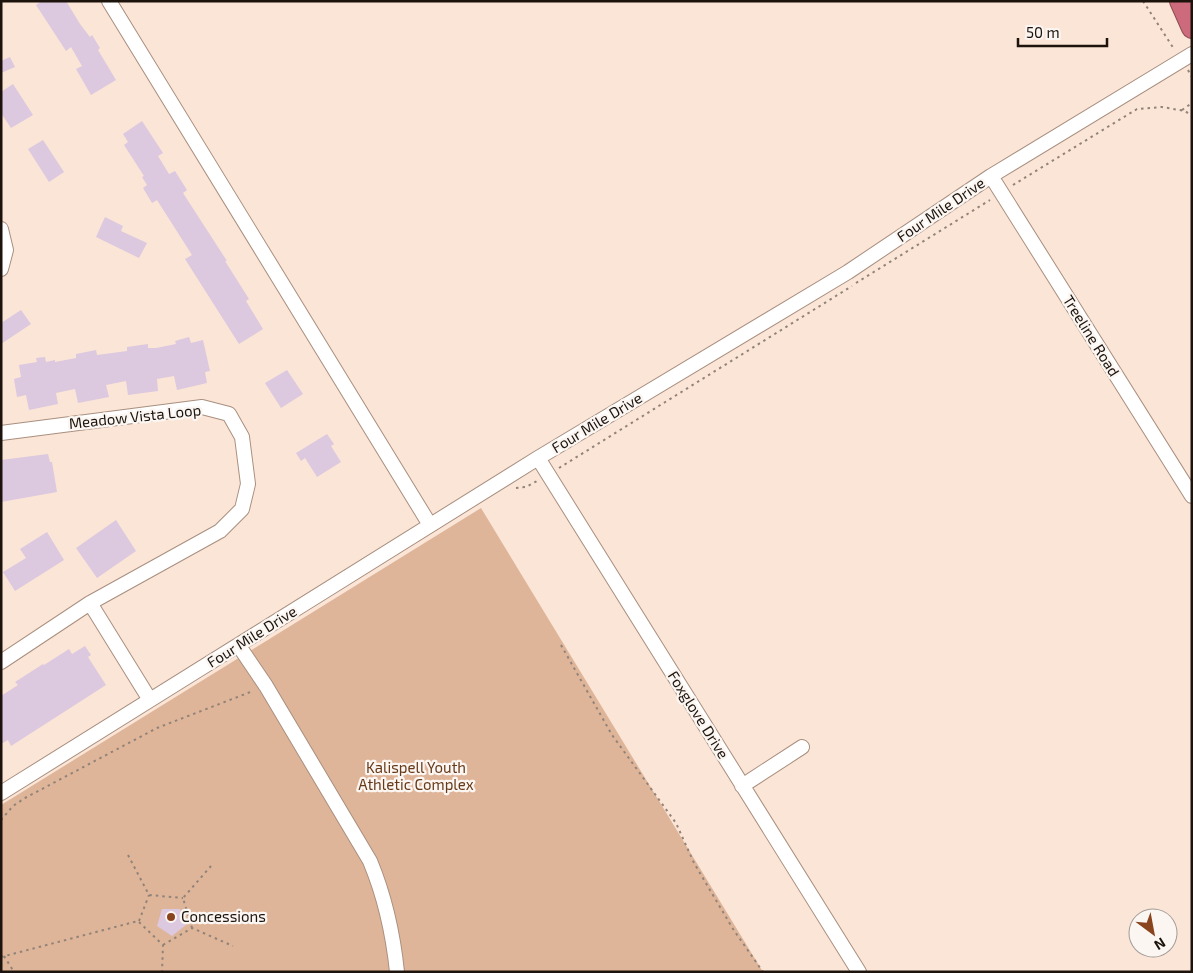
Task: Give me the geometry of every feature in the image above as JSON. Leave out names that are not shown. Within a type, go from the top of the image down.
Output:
[{"type":"highway","points":[[1180,1],[1192,28]]},
{"type":"street","points":[[109,1],[430,525]]},
{"type":"street","name":"Four Mile Drive","points":[[1,792],[239,646],[538,458],[848,272],[991,176],[1192,54]]},
{"type":"street","name":"Treeline Road","points":[[991,176],[1192,496]]},
{"type":"street","points":[[1,229],[6,250],[1,269]]},
{"type":"street","name":"Meadow Vista Loop","points":[[1,432],[202,407],[229,414],[242,438],[248,484],[242,509],[220,531],[90,603],[1,662]]},
{"type":"street","name":"Foxglove Drive","points":[[538,458],[859,972]]},
{"type":"street","points":[[90,603],[150,700]]},
{"type":"street","points":[[239,646],[266,686],[370,861],[380,886],[388,915],[397,972]]},
{"type":"street","points":[[742,786],[802,747]]},
{"type":"path","points":[[1143,1],[1174,49]]},
{"type":"path","points":[[1187,70],[1192,77]]},
{"type":"path","points":[[1172,109],[1184,109],[1192,103]]},
{"type":"path","points":[[498,483],[504,486],[526,487],[548,475],[1137,110],[1151,107],[1172,109],[1185,111],[1192,116]]},
{"type":"path","points":[[561,645],[612,735],[676,823],[694,863],[733,929],[763,972]]},
{"type":"path","points":[[1,820],[13,806],[25,798],[157,728],[266,686]]},
{"type":"path","points":[[128,855],[149,895]]},
{"type":"path","points":[[183,898],[211,866]]},
{"type":"path","points":[[149,895],[183,898]]},
{"type":"path","points":[[138,921],[149,895]]},
{"type":"path","points":[[183,898],[192,928]]},
{"type":"path","points":[[138,921],[163,945],[162,972]]},
{"type":"path","points":[[14,972],[3,956],[138,921]]},
{"type":"path","points":[[163,945],[192,928]]},
{"type":"path","points":[[192,928],[234,946]]},
{"type":"green space","name":"Kalispell Youth Athletic Complex","points":[[481,508],[763,972],[1,972],[1,805]]},
{"type":"building","points":[[42,1],[66,1],[80,24],[90,37],[92,35],[100,48],[98,50],[116,80],[91,95],[76,69],[82,66],[71,47],[66,51],[36,5]]},
{"type":"building","points":[[10,57],[15,67],[1,73],[1,61]]},
{"type":"building","points":[[13,84],[33,115],[11,128],[1,113],[1,92]]},
{"type":"building","points":[[142,121],[163,153],[158,156],[169,174],[175,171],[187,190],[183,193],[227,261],[225,261],[249,299],[246,301],[263,329],[239,344],[185,259],[192,255],[157,200],[152,203],[143,188],[147,185],[142,177],[144,176],[124,145],[128,142],[123,134]]},
{"type":"building","points":[[43,140],[64,172],[49,182],[28,149]]},
{"type":"building","points":[[105,217],[123,226],[121,231],[147,243],[139,258],[96,237]]},
{"type":"building","points":[[21,310],[31,324],[1,344],[1,323]]},
{"type":"building","points":[[189,337],[191,343],[203,340],[210,371],[205,372],[207,383],[177,390],[174,376],[157,379],[158,391],[128,395],[126,381],[106,385],[109,397],[78,403],[75,389],[56,393],[58,404],[29,410],[26,395],[17,397],[14,379],[21,377],[19,365],[37,362],[36,358],[45,357],[46,362],[55,360],[55,362],[76,358],[76,354],[96,350],[97,355],[127,351],[127,347],[148,344],[148,348],[156,348],[176,344],[175,341]]},
{"type":"building","points":[[287,370],[303,394],[281,408],[265,383]]},
{"type":"building","points":[[327,434],[334,444],[331,446],[341,462],[317,477],[305,458],[301,461],[296,453]]},
{"type":"building","points":[[48,454],[50,462],[52,462],[57,492],[1,502],[1,460]]},
{"type":"building","points":[[116,520],[136,551],[97,578],[76,548]]},
{"type":"building","points":[[47,532],[64,560],[15,591],[3,572],[26,558],[20,549]]},
{"type":"building","points":[[85,646],[91,655],[88,657],[106,685],[11,746],[8,740],[1,744],[1,696],[18,685],[15,682],[43,664],[69,649],[72,654]]},
{"type":"building","name":"Concessions","points":[[162,909],[180,909],[186,925],[172,936],[157,926]]},
{"type":"place","name":"Concessions","points":[[171,917]]}]
